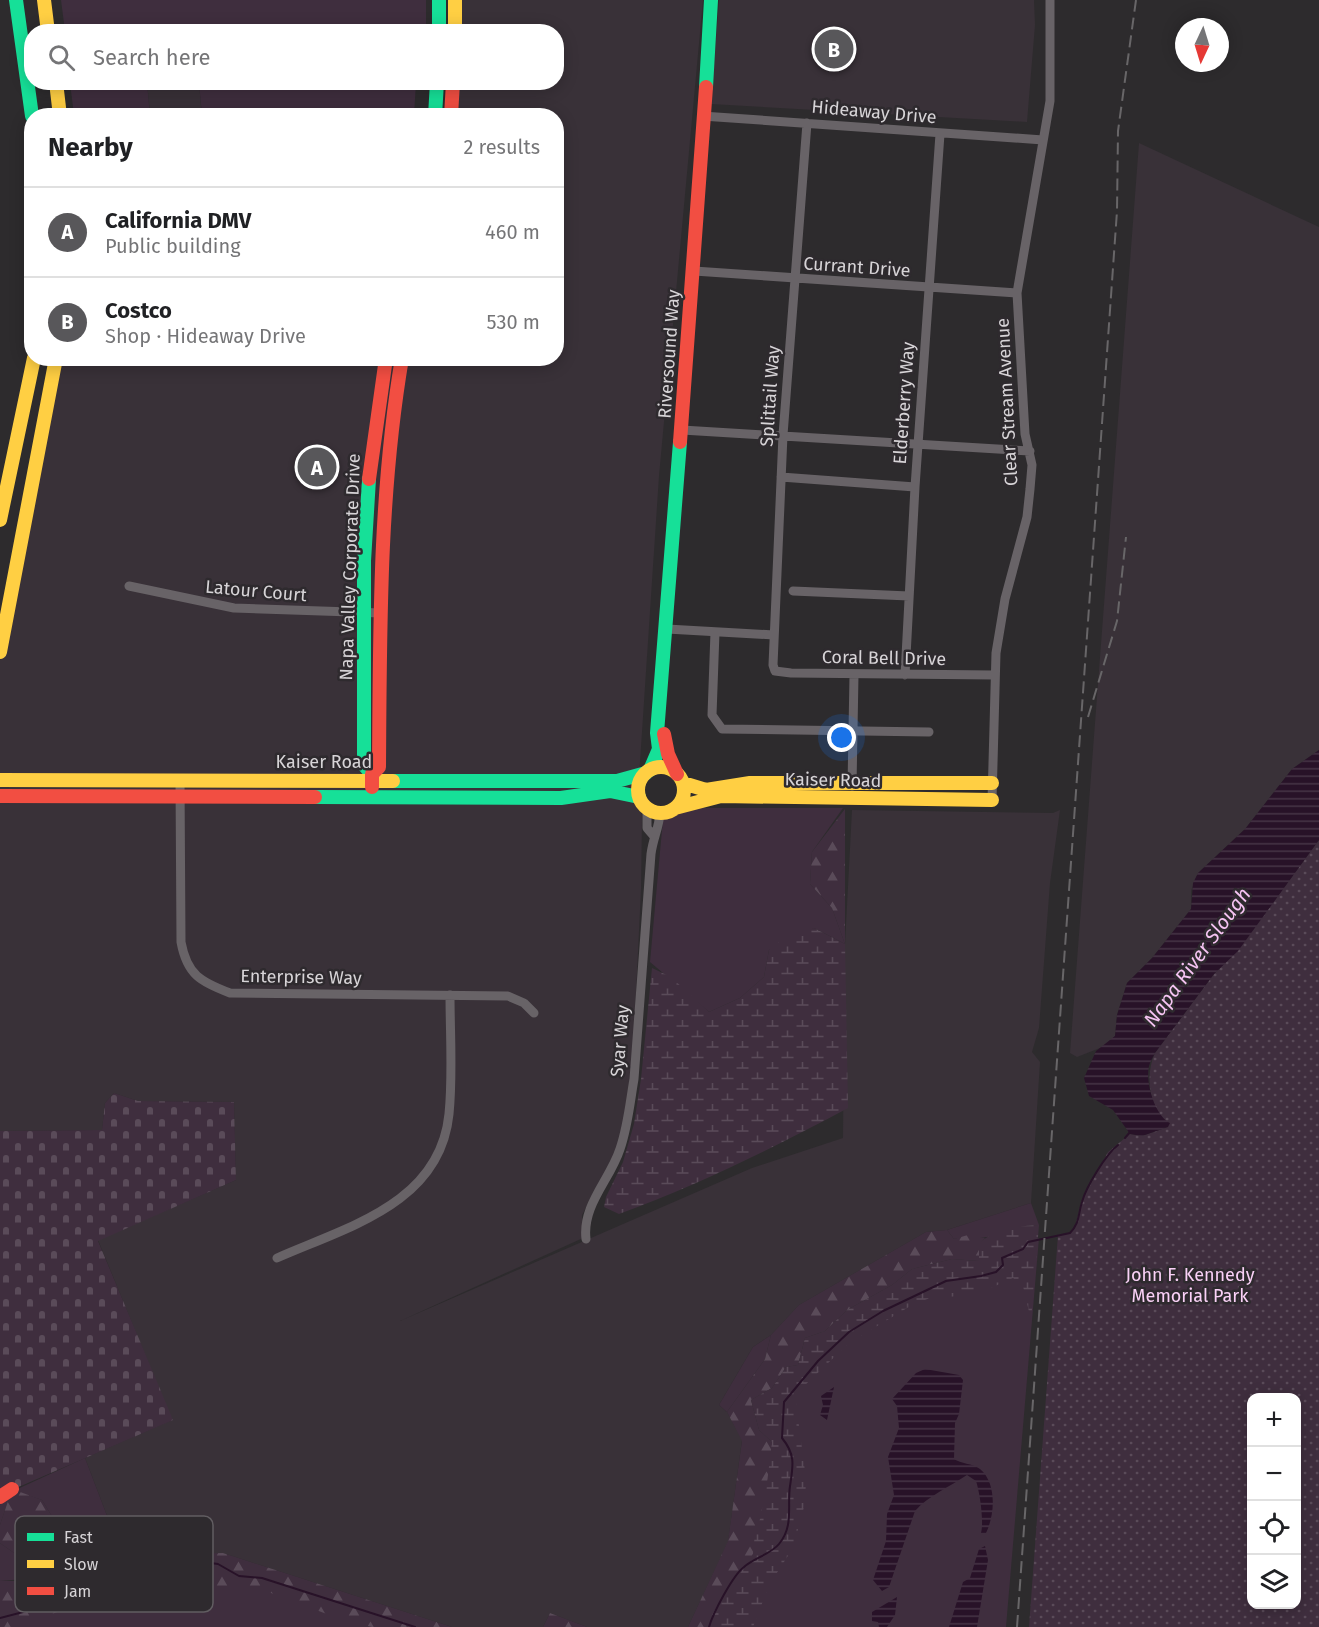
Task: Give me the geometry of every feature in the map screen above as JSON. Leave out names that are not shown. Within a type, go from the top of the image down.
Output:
[{"type":"street","points":[[16,0],[24,58]]},
{"type":"street","points":[[44,0],[47,24]]},
{"type":"street","points":[[439,0],[439,24]]},
{"type":"street","points":[[455,0],[455,24]]},
{"type":"street","name":"Riversound Way","points":[[648,771],[659,750],[657,733],[694,271],[711,0]]},
{"type":"street","name":"Clear Stream Avenue","points":[[992,800],[994,675],[1005,599],[1027,517],[1032,465],[1025,434],[1017,293],[1050,101],[1050,0]]},
{"type":"street","points":[[28,90],[31,108]]},
{"type":"street","points":[[57,90],[59,108]]},
{"type":"street","points":[[435,108],[437,90]]},
{"type":"street","points":[[451,108],[453,90]]},
{"type":"street","name":"Hideaway Drive","points":[[702,116],[1043,141]]},
{"type":"street","name":"Splittail Way","points":[[775,671],[774,635],[783,435],[807,123]]},
{"type":"street","name":"Elderberry Way","points":[[905,675],[915,487],[940,134]]},
{"type":"street","name":"Currant Drive","points":[[694,271],[929,289],[1017,293]]},
{"type":"street","points":[[0,520],[32,366]]},
{"type":"street","points":[[0,652],[54,366]]},
{"type":"street","name":"Napa Valley Corporate Drive","points":[[372,777],[364,765],[366,502],[372,437],[385,366]]},
{"type":"street","name":"Napa Valley Corporate Drive","points":[[371,796],[372,777],[379,767],[381,528],[387,448],[401,366]]},
{"type":"street","points":[[682,430],[1030,451]]},
{"type":"street","points":[[781,477],[915,487]]},
{"type":"street","name":"Latour Court","points":[[129,586],[234,608],[381,613]]},
{"type":"street","points":[[793,591],[909,596]]},
{"type":"street","points":[[667,629],[774,635]]},
{"type":"street","points":[[716,632],[712,715],[722,729],[929,732]]},
{"type":"street","name":"Coral Bell Drive","points":[[775,671],[854,675],[994,675]]},
{"type":"street","points":[[851,798],[854,675]]},
{"type":"street","name":"Riversound Way","points":[[660,711],[668,754],[680,778]]},
{"type":"street","points":[[664,767],[680,778],[682,799],[675,808],[648,806],[639,784],[648,771],[664,767]]},
{"type":"street","name":"Kaiser Road","points":[[0,780],[372,777],[617,781],[648,771]]},
{"type":"street","name":"Kaiser Road","points":[[680,778],[706,790],[750,783],[852,781],[993,783]]},
{"type":"street","name":"Enterprise Way","points":[[180,780],[181,942],[186,963],[206,984],[230,993],[508,996],[524,1003],[534,1013]]},
{"type":"street","name":"Kaiser Road","points":[[0,796],[181,799],[371,796],[561,798],[612,790],[625,791],[648,806]]},
{"type":"street","name":"Kaiser Road","points":[[675,808],[698,800],[721,796],[992,800]]},
{"type":"street","name":"Syar Way","points":[[586,1239],[584,1226],[587,1214],[615,1162],[629,1110],[634,1079],[653,835],[659,828],[648,806]]},
{"type":"street","points":[[278,1258],[386,1209],[404,1196],[428,1170],[444,1138],[449,1115],[450,995]]},
{"type":"shaded area","points":[[455,0],[703,0],[659,476],[639,777],[642,818],[641,889],[632,1079],[618,1149],[582,1215],[583,1238],[400,1321],[752,1168],[843,1138],[845,944],[852,810],[1053,813],[1060,810],[1050,883],[1039,1028],[1032,1052],[1040,1062],[1031,1203],[947,1230],[926,1232],[799,1305],[771,1335],[753,1347],[719,1405],[727,1412],[742,1440],[728,1542],[688,1627],[587,1627],[550,1613],[543,1627],[452,1627],[223,1553],[213,1553],[213,1516],[107,1516],[85,1458],[172,1420],[98,1240],[236,1180],[234,1102],[138,1101],[114,1093],[105,1103],[102,1130],[0,1131],[0,652],[55,366],[564,366],[564,108],[451,108],[453,90],[564,90],[564,24],[455,24]]},
{"type":"shaded area","points":[[719,0],[1034,0],[1035,25],[1027,122],[711,104]]},
{"type":"shaded area","points":[[148,90],[200,90],[201,108],[149,108]]},
{"type":"shaded area","points":[[1139,143],[1319,227],[1319,750],[1292,769],[1245,829],[1198,873],[1191,891],[1191,909],[1152,958],[1127,983],[1117,1015],[1115,1036],[1105,1046],[1077,1057],[1070,1053]]},
{"type":"green space","points":[[61,0],[426,0],[426,24],[64,24]]},
{"type":"green space","points":[[71,90],[148,90],[149,108],[73,108]]},
{"type":"green space","points":[[200,90],[416,90],[414,108],[201,108]]},
{"type":"green space","points":[[664,808],[843,808],[812,852],[810,884],[832,908],[845,944],[814,928],[769,950],[764,977],[740,998],[709,1012],[650,962]]},
{"type":"green space","points":[[845,809],[845,944],[832,908],[810,884],[812,852]]},
{"type":"green space","name":"John F. Kennedy Memorial Park","points":[[1319,840],[1319,1627],[1029,1627],[1058,1235],[1070,1233],[1075,1227],[1082,1200],[1108,1152],[1130,1134],[1142,1136],[1168,1127],[1157,1111],[1150,1090],[1152,1060],[1214,974],[1238,950]]},
{"type":"green space","points":[[814,928],[845,944],[848,1108],[735,1165],[649,1203],[619,1214],[604,1207],[606,1197],[623,1162],[634,1124],[652,968],[671,977],[709,1012],[740,998],[764,977],[769,950],[787,936]]},
{"type":"green space","points":[[114,1093],[138,1101],[234,1102],[236,1180],[98,1241],[173,1420],[0,1495],[0,1131],[102,1130],[105,1103]]},
{"type":"green space","points":[[1031,1203],[1039,1225],[1018,1228],[983,1238],[954,1239],[947,1230]]},
{"type":"green space","points":[[1039,1225],[1031,1320],[1023,1286],[1013,1278],[975,1295],[930,1298],[912,1305],[849,1343],[803,1387],[796,1403],[806,1479],[805,1503],[793,1548],[769,1585],[753,1627],[709,1627],[712,1616],[753,1554],[755,1533],[764,1508],[772,1442],[759,1430],[751,1400],[772,1388],[786,1367],[798,1365],[805,1338],[825,1331],[847,1310],[892,1285],[912,1269],[952,1259],[979,1261],[979,1243],[985,1238],[1007,1229]]},
{"type":"green space","points":[[947,1230],[954,1239],[968,1235],[985,1238],[979,1244],[979,1261],[952,1259],[912,1269],[892,1285],[847,1310],[825,1331],[805,1338],[798,1365],[786,1367],[772,1388],[751,1400],[759,1430],[772,1442],[773,1454],[753,1554],[712,1616],[709,1627],[688,1627],[728,1541],[742,1441],[727,1412],[765,1359],[771,1335],[799,1305],[926,1232]]},
{"type":"green space","points":[[1039,1238],[1006,1627],[709,1627],[784,1402],[835,1342]]},
{"type":"green space","points":[[771,1335],[765,1359],[727,1412],[719,1405],[753,1347]]},
{"type":"green space","points":[[85,1458],[107,1516],[52,1516],[42,1500],[14,1491]]},
{"type":"green space","points":[[12,1489],[42,1500],[52,1516],[15,1516],[15,1554],[0,1543],[0,1525]]},
{"type":"green space","points":[[11,1492],[0,1525],[0,1497]]},
{"type":"green space","points":[[0,1543],[15,1554],[15,1580],[0,1581]]},
{"type":"green space","points":[[213,1553],[223,1553],[452,1627],[372,1627],[340,1619],[271,1593],[248,1593],[213,1584]]},
{"type":"green space","points":[[213,1575],[415,1627],[0,1627],[44,1612],[213,1612]]},
{"type":"green space","points":[[0,1581],[15,1581],[15,1612],[57,1612],[14,1627],[0,1627]]},
{"type":"green space","points":[[550,1613],[587,1627],[543,1627]]},
{"type":"water","points":[[1319,750],[1319,840],[1238,951],[1214,974],[1155,1053],[1149,1066],[1148,1081],[1156,1106],[1170,1123],[1168,1127],[1142,1136],[1130,1134],[1113,1110],[1089,1096],[1084,1078],[1096,1051],[1115,1036],[1117,1015],[1127,983],[1152,958],[1191,909],[1193,883],[1198,873],[1245,829],[1292,769]]},
{"type":"water","points":[[925,1369],[959,1375],[963,1380],[959,1414],[955,1423],[954,1459],[977,1467],[986,1475],[992,1491],[993,1509],[986,1533],[981,1533],[982,1515],[976,1481],[967,1475],[933,1496],[915,1511],[889,1587],[882,1591],[873,1580],[886,1541],[887,1514],[894,1495],[888,1457],[899,1428],[897,1406],[892,1399],[916,1373]]},
{"type":"water","points":[[834,1387],[827,1420],[820,1415],[823,1405],[821,1396]]},
{"type":"water","points":[[985,1546],[988,1560],[977,1627],[949,1627],[963,1582],[970,1578],[979,1549]]},
{"type":"water","points":[[897,1597],[895,1615],[887,1627],[879,1627],[878,1622],[872,1621],[872,1612]]},
{"type":"waterway","name":"Napa River Slough","points":[[1125,1138],[1130,1132]]},
{"type":"waterway","points":[[709,1627],[734,1578],[748,1564],[776,1547],[787,1530],[792,1461],[790,1450],[782,1438],[784,1402],[818,1361],[849,1332],[883,1311],[946,1281],[996,1272],[1003,1265],[1002,1258],[1023,1249],[1028,1242],[1070,1233],[1077,1222],[1084,1196],[1092,1180],[1102,1163],[1118,1145]]},
{"type":"waterway","points":[[213,1563],[239,1576],[262,1578],[415,1627]]},
{"type":"waterway","points":[[0,1618],[23,1612]]},
{"type":"railway","points":[[1017,1627],[1117,211],[1118,131],[1136,0]]},
{"type":"railway","points":[[1088,717],[1117,621],[1126,537]]},
{"type":"traffic: fast","points":[[16,0],[24,58]]},
{"type":"traffic: fast","points":[[439,0],[439,24]]},
{"type":"traffic: fast","points":[[706,87],[711,0]]},
{"type":"traffic: fast","points":[[28,90],[31,108]]},
{"type":"traffic: fast","points":[[435,108],[437,90]]},
{"type":"traffic: fast","points":[[650,770],[659,749],[657,733],[680,442]]},
{"type":"traffic: fast","points":[[369,479],[364,561],[364,765],[372,774]]},
{"type":"traffic: fast","points":[[393,781],[617,781],[646,773]]},
{"type":"traffic: fast","points":[[315,797],[561,798],[610,791],[639,797]]},
{"type":"traffic: slow","points":[[44,0],[47,24]]},
{"type":"traffic: slow","points":[[455,0],[455,24]]},
{"type":"traffic: slow","points":[[57,90],[59,108]]},
{"type":"traffic: slow","points":[[0,520],[32,366]]},
{"type":"traffic: slow","points":[[0,652],[54,366]]},
{"type":"traffic: slow","points":[[661,767],[677,774],[684,790],[677,806],[661,813],[645,806],[638,790],[645,774],[661,767]]},
{"type":"traffic: slow","points":[[0,780],[393,781]]},
{"type":"traffic: slow","points":[[683,783],[706,790],[750,783],[992,783]]},
{"type":"traffic: slow","points":[[675,808],[721,796],[992,800]]},
{"type":"traffic: jam","points":[[680,442],[706,87]]},
{"type":"traffic: jam","points":[[451,108],[453,90]]},
{"type":"traffic: jam","points":[[369,479],[385,366]]},
{"type":"traffic: jam","points":[[372,787],[372,774],[379,767],[382,562],[385,511],[394,409],[401,366]]},
{"type":"traffic: jam","points":[[664,734],[668,754],[677,774]]},
{"type":"traffic: jam","points":[[0,796],[315,797]]},
{"type":"traffic: jam","points":[[0,1497],[12,1489]]},
{"type":"place","name":"Costco","points":[[834,49]]},
{"type":"place","name":"California DMV","points":[[317,467]]}]
